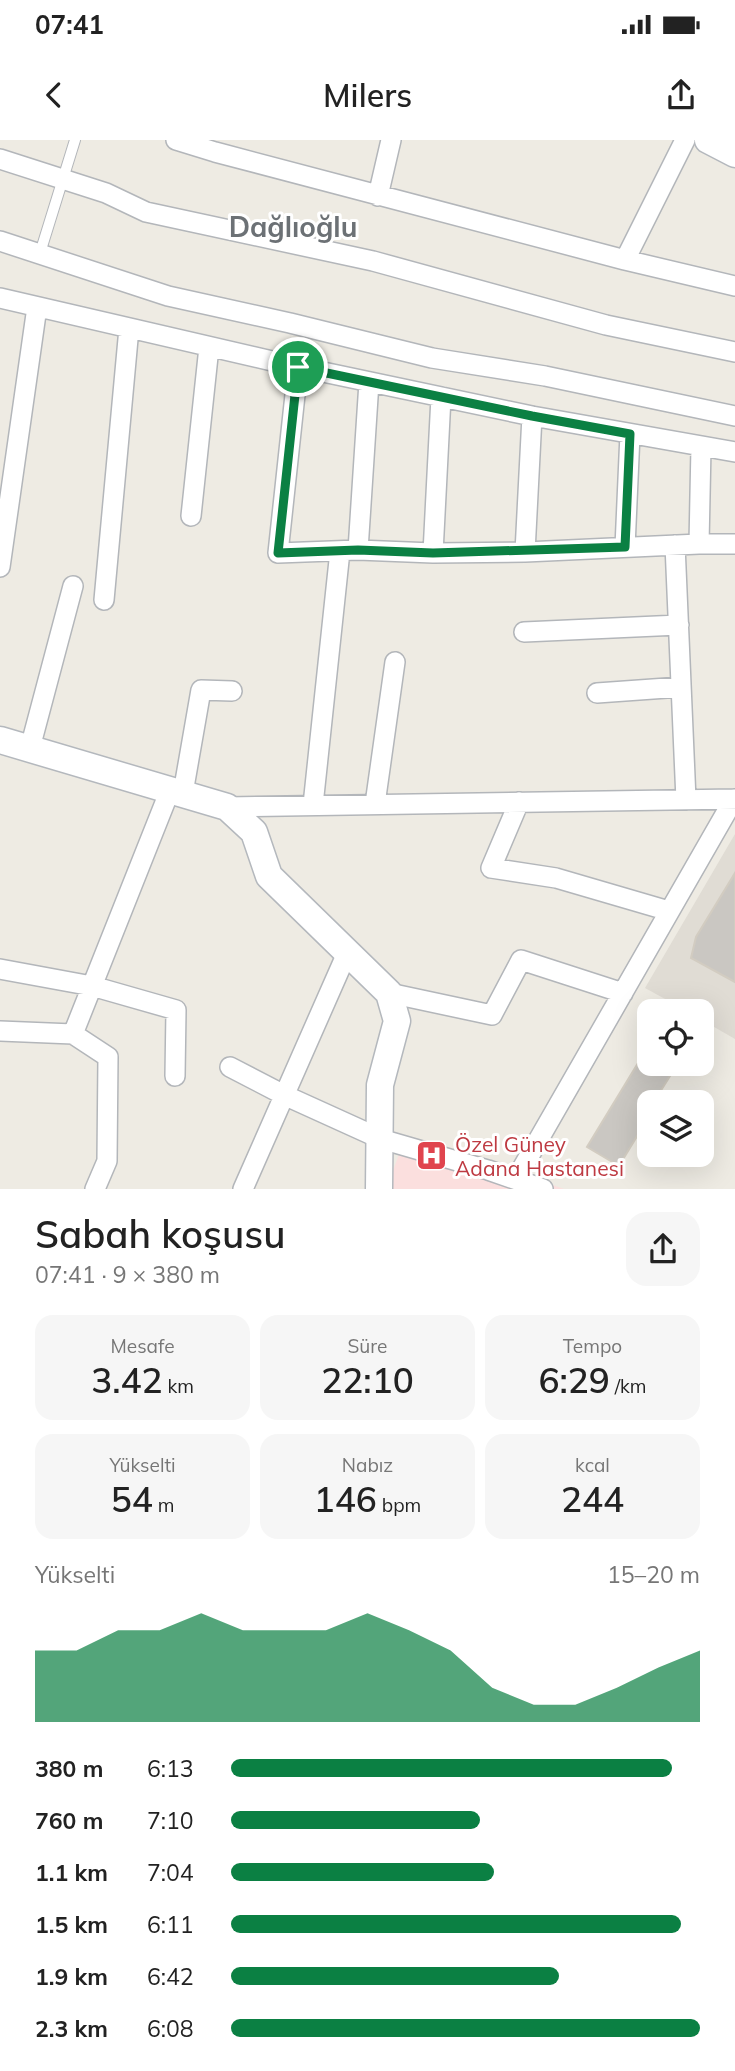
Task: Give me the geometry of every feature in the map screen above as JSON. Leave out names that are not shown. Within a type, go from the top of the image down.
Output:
[{"type":"main road","points":[[708,140],[735,154]]},
{"type":"main road","points":[[0,740],[227,807],[254,832],[269,876],[389,992],[397,1021],[380,1086],[379,1189]]},
{"type":"street","points":[[176,140],[217,146],[378,196],[735,286]]},
{"type":"street","points":[[378,196],[391,140]]},
{"type":"street","points":[[625,260],[685,140]]},
{"type":"street","points":[[0,159],[106,193],[146,212],[373,261],[606,325],[735,352]]},
{"type":"street","points":[[0,241],[168,296],[432,358],[545,376],[735,416]]},
{"type":"street","points":[[0,298],[369,382],[532,416],[735,452]]},
{"type":"street","points":[[0,566],[37,307]]},
{"type":"street","points":[[104,600],[129,328]]},
{"type":"street","points":[[191,516],[209,346]]},
{"type":"street","points":[[298,367],[278,553],[349,550],[433,553],[735,544]]},
{"type":"street","points":[[313,805],[349,550],[369,382]]},
{"type":"street","points":[[433,553],[441,397]]},
{"type":"street","points":[[525,551],[532,416]]},
{"type":"street","points":[[625,547],[630,434]]},
{"type":"street","points":[[699,544],[701,447]]},
{"type":"street","points":[[675,545],[686,800]]},
{"type":"street","points":[[30,748],[73,586]]},
{"type":"street","points":[[524,632],[679,625]]},
{"type":"street","points":[[375,804],[395,662]]},
{"type":"street","points":[[597,692],[681,687]]},
{"type":"street","points":[[73,1034],[176,792],[201,690],[232,691]]},
{"type":"street","points":[[227,807],[734,799]]},
{"type":"street","points":[[516,1179],[734,799]]},
{"type":"street","points":[[519,802],[491,868],[556,878],[669,911]]},
{"type":"street","points":[[243,1189],[348,953]]},
{"type":"street","points":[[389,992],[492,1015],[521,960],[622,993]]},
{"type":"street","points":[[0,969],[92,986],[176,1010],[175,1076]]},
{"type":"street","points":[[0,1031],[73,1034],[108,1058],[107,1161],[95,1189]]},
{"type":"street","points":[[230,1067],[381,1139],[543,1189]]},
{"type":"lane","points":[[40,253],[75,140]]},
{"type":"shaded area","points":[[735,834],[735,1039],[714,1027],[714,999],[665,999],[645,988]]},
{"type":"shaded area","name":"Özel Güney Adana Hastanesi","points":[[406,1136],[527,1176],[564,1189],[386,1189]]},
{"type":"building","points":[[735,873],[735,982],[691,958],[696,937]]},
{"type":"building","points":[[637,1065],[637,1076],[670,1076],[661,1090],[637,1090],[637,1136],[619,1166],[587,1147]]},
{"type":"place","name":"Özel Güney Adana Hastanesi","points":[[432,1156]]},
{"type":"district","name":"Dağlıoğlu","points":[[293,226]]},
{"type":"route","points":[[298,367],[630,434],[625,547],[433,553],[358,550],[278,553],[298,367]]}]
